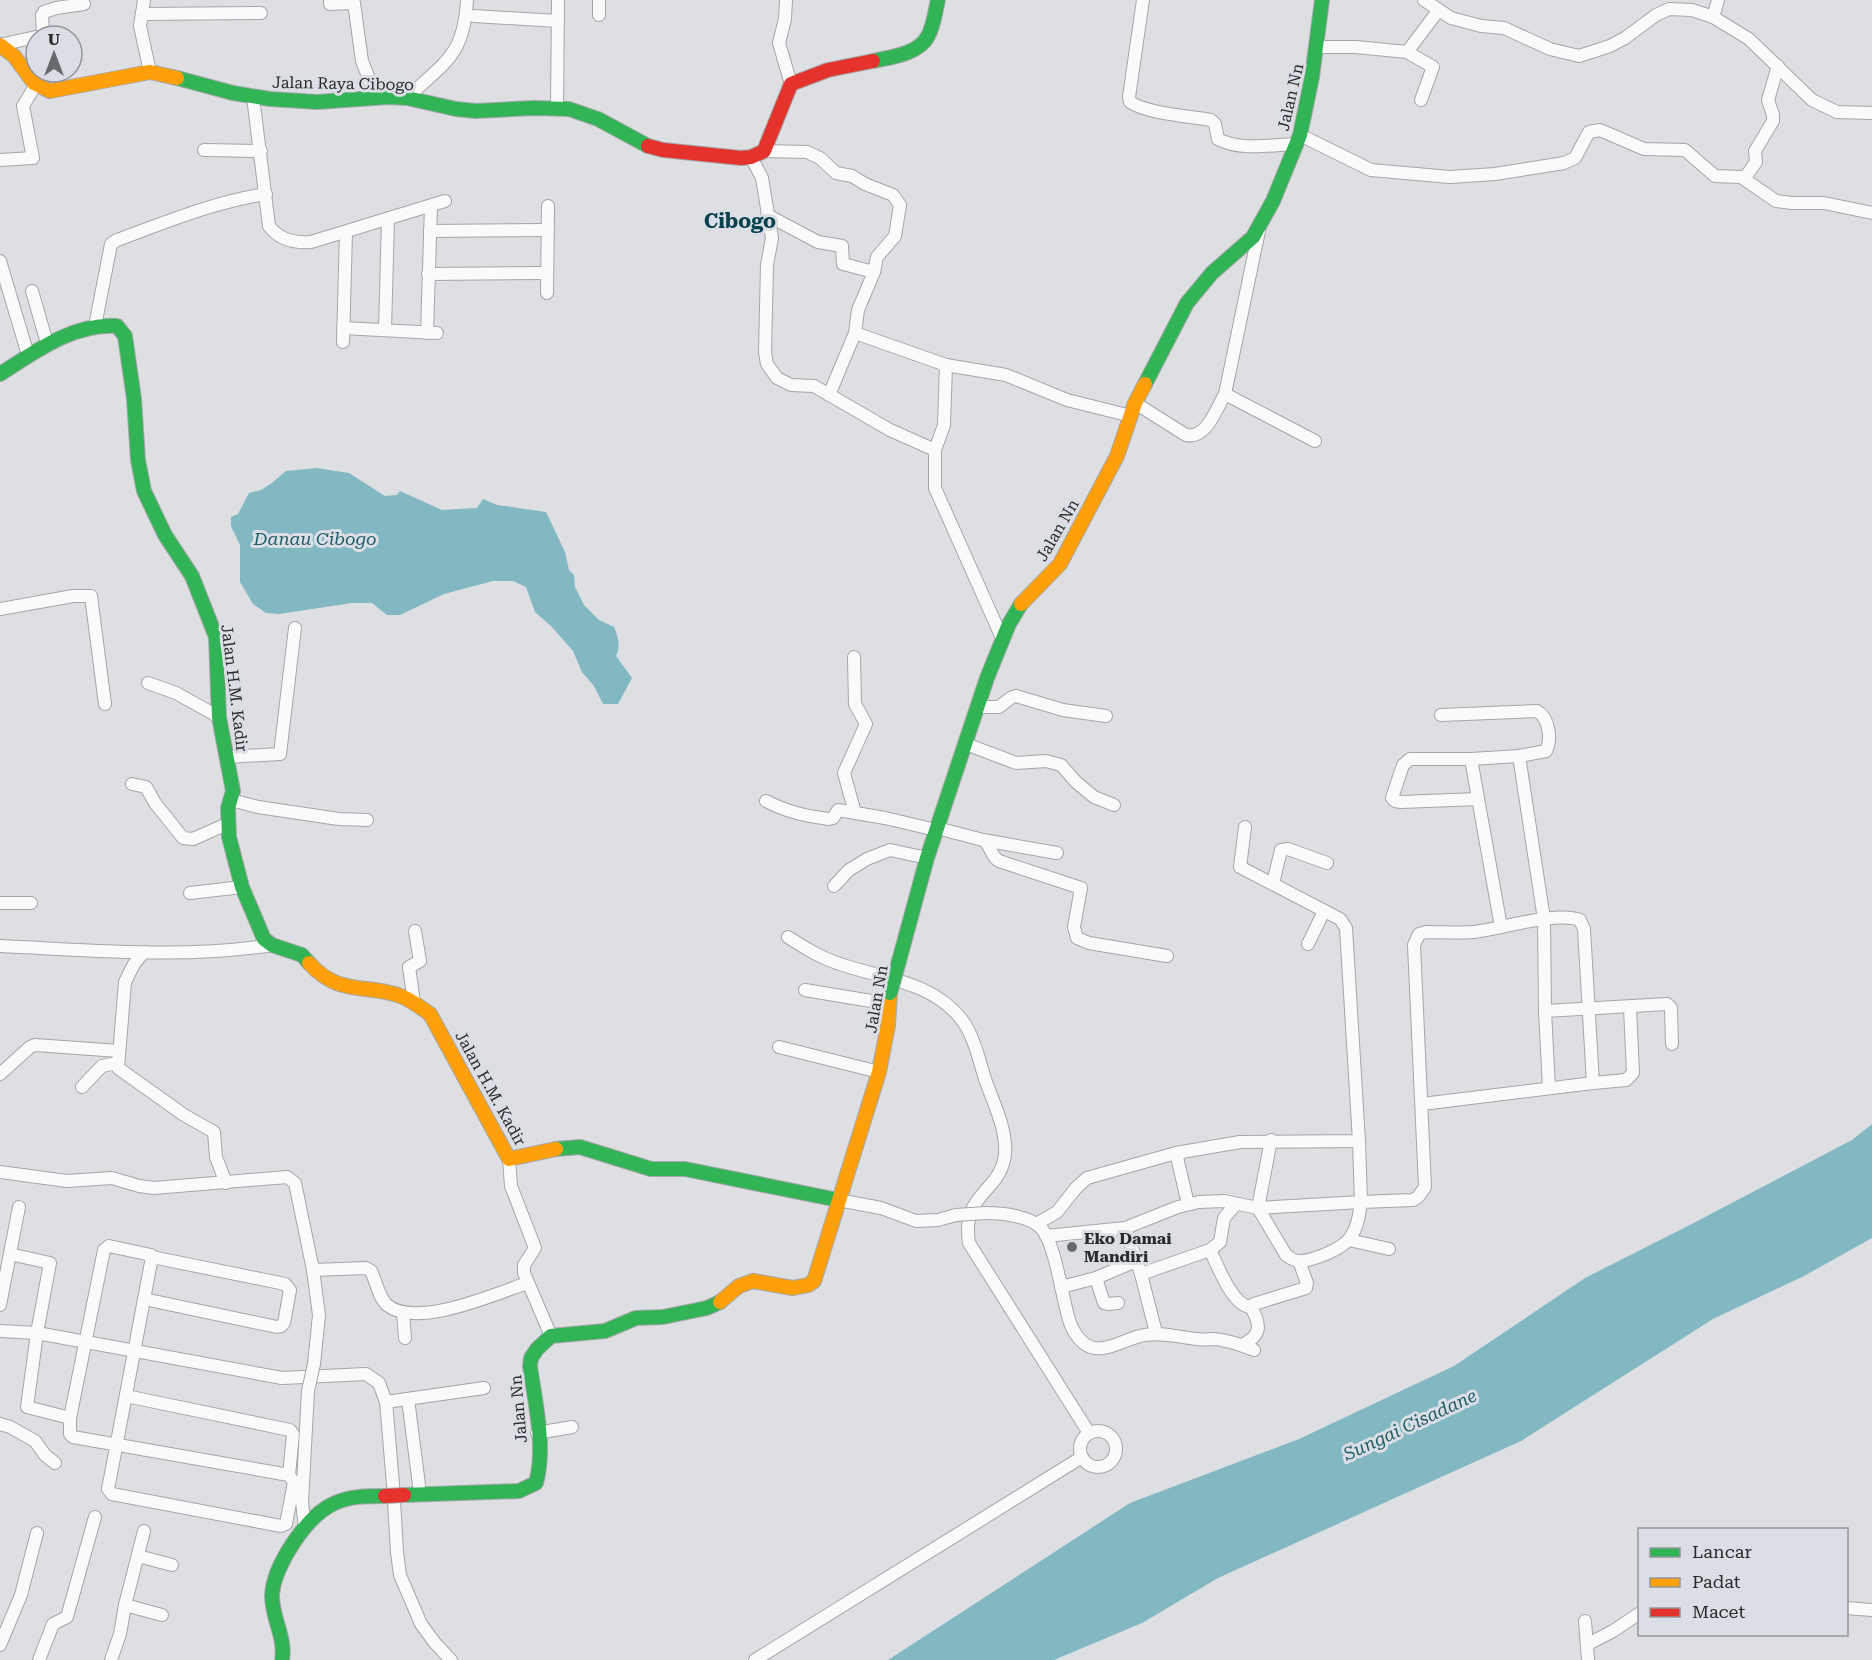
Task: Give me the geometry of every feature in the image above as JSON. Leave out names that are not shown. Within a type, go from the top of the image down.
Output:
[{"type":"street","points":[[144,0],[141,31],[150,72]]},
{"type":"street","points":[[330,0],[330,4],[354,3],[362,61],[376,98]]},
{"type":"street","points":[[407,98],[453,54],[462,36],[467,0]]},
{"type":"street","points":[[557,108],[558,0]]},
{"type":"street","points":[[599,0],[599,15]]},
{"type":"street","points":[[786,0],[785,19],[778,40],[791,84],[764,151],[807,152],[820,158],[836,173],[852,176],[893,195],[900,205],[895,236],[877,257],[874,272],[858,310],[855,333],[829,395]]},
{"type":"street","points":[[791,84],[810,75],[900,55],[917,48],[926,42],[938,0]]},
{"type":"street","points":[[1143,0],[1130,102],[1154,111],[1211,120],[1215,124],[1216,136],[1222,141],[1244,146],[1297,139],[1371,170],[1458,177],[1495,174],[1564,163],[1575,158],[1589,132],[1600,130],[1638,147],[1685,150],[1715,176],[1734,176],[1744,179],[1776,201],[1824,203],[1872,213]]},
{"type":"street","name":"Jalan Nn","points":[[282,1660],[283,1639],[274,1613],[273,1584],[305,1528],[320,1512],[334,1503],[360,1497],[519,1491],[536,1483],[539,1476],[531,1358],[551,1336],[604,1330],[636,1318],[663,1317],[707,1308],[723,1301],[743,1284],[753,1281],[798,1287],[808,1286],[814,1281],[879,1072],[888,1025],[890,999],[927,858],[1002,638],[1022,602],[1060,564],[1117,456],[1133,409],[1187,303],[1212,273],[1260,228],[1297,139],[1312,77],[1322,0]]},
{"type":"street","points":[[1424,0],[1451,18],[1481,26],[1504,28],[1550,49],[1579,56],[1610,46],[1656,15],[1670,9],[1680,8],[1713,16],[1749,39],[1812,100],[1837,112],[1872,113]]},
{"type":"street","points":[[1656,15],[1659,0]]},
{"type":"street","points":[[1713,16],[1718,0]]},
{"type":"street","points":[[42,24],[44,12],[84,4]]},
{"type":"street","points":[[1407,52],[1438,11]]},
{"type":"street","points":[[142,14],[261,13]]},
{"type":"street","points":[[474,16],[558,21]]},
{"type":"street","points":[[0,45],[24,40]]},
{"type":"street","points":[[0,45],[15,55],[35,86],[23,106],[33,158],[0,160]]},
{"type":"street","points":[[1317,47],[1356,47],[1407,52],[1433,67],[1421,100]]},
{"type":"street","points":[[1744,179],[1756,162],[1755,151],[1773,121],[1768,100],[1778,66]]},
{"type":"street","name":"Jalan Raya Cibogo","points":[[35,86],[50,91],[60,90],[150,72],[253,97],[317,102],[407,98],[476,111],[557,108],[582,112],[646,145],[663,150],[729,157],[751,157],[764,151]]},
{"type":"street","points":[[253,97],[270,226],[280,236],[295,242],[311,242],[446,201]]},
{"type":"street","points":[[204,150],[261,151]]},
{"type":"street","points":[[751,157],[762,178],[772,238],[767,276],[765,352],[768,364],[777,378],[791,385],[814,386],[890,430],[935,450]]},
{"type":"street","points":[[0,374],[47,343],[95,326],[111,244],[210,206],[266,194]]},
{"type":"street","points":[[343,328],[432,333],[428,274],[431,206]]},
{"type":"street","points":[[547,293],[548,206]]},
{"type":"street","points":[[768,215],[818,242],[842,246],[843,264],[874,272]]},
{"type":"street","points":[[385,330],[388,219]]},
{"type":"street","points":[[855,333],[946,365],[1006,375],[1068,400],[1133,409],[1192,436],[1202,432],[1225,394],[1260,228]]},
{"type":"street","points":[[430,231],[548,230]]},
{"type":"street","points":[[343,342],[346,232]]},
{"type":"street","points":[[0,261],[28,355]]},
{"type":"street","points":[[428,274],[547,273]]},
{"type":"street","points":[[32,291],[47,343]]},
{"type":"street","name":"Jalan H.M. Kadir","points":[[95,326],[105,324],[117,326],[124,336],[134,399],[138,460],[144,491],[165,535],[192,576],[211,621],[217,650],[219,717],[233,791],[228,808],[229,837],[243,887],[264,939],[272,945],[302,955],[318,973],[335,984],[398,995],[414,1002],[430,1014],[509,1159],[568,1147],[580,1147],[651,1169],[685,1169],[838,1200]]},
{"type":"street","points":[[946,365],[944,425],[935,450],[935,488],[1002,638]]},
{"type":"street","points":[[1225,394],[1315,441]]},
{"type":"street","points":[[0,609],[73,596],[91,596],[105,704]]},
{"type":"street","points":[[227,757],[280,754],[295,628]]},
{"type":"street","points":[[854,657],[855,704],[866,724],[844,773],[855,813]]},
{"type":"street","points":[[148,683],[176,693],[219,717]]},
{"type":"street","points":[[978,707],[999,707],[1016,696],[1063,710],[1106,717]]},
{"type":"street","points":[[1441,715],[1538,711],[1544,714],[1549,746],[1546,751],[1519,756],[1471,759],[1410,759],[1402,765],[1392,798],[1401,802],[1478,799]]},
{"type":"street","points":[[966,744],[1016,763],[1046,762],[1061,765],[1076,782],[1095,797],[1114,806]]},
{"type":"street","points":[[1519,756],[1544,919],[1549,1088]]},
{"type":"street","points":[[1471,759],[1501,927]]},
{"type":"street","points":[[132,784],[146,786],[155,803],[183,838],[193,839],[227,824]]},
{"type":"street","points":[[231,800],[258,807],[339,819],[367,820]]},
{"type":"street","points":[[766,801],[795,814],[829,819],[838,810],[1057,853]]},
{"type":"street","points":[[1245,827],[1240,867],[1340,919],[1346,928],[1348,937],[1361,1202],[1356,1227],[1349,1240],[1320,1257],[1299,1261],[1286,1255],[1258,1208],[1271,1140]]},
{"type":"street","points":[[983,840],[989,845],[995,859],[999,861],[1082,888],[1074,927],[1077,938],[1089,944],[1167,956]]},
{"type":"street","points":[[1273,884],[1281,850],[1288,849],[1327,863]]},
{"type":"street","points":[[834,886],[849,870],[867,859],[890,850],[927,858]]},
{"type":"street","points":[[190,893],[243,887]]},
{"type":"street","points":[[0,903],[31,903]]},
{"type":"street","points":[[1308,944],[1324,911]]},
{"type":"street","points":[[1046,1236],[1125,1228],[1188,1204],[1210,1201],[1224,1201],[1258,1208],[1413,1200],[1423,1192],[1425,1186],[1414,945],[1419,934],[1426,932],[1473,932],[1544,919],[1571,917],[1580,920],[1583,923],[1593,1083]]},
{"type":"street","points":[[414,1002],[409,967],[420,961],[415,931]]},
{"type":"street","points":[[788,936],[821,958],[870,974],[903,981],[927,991],[946,1004],[962,1020],[970,1036],[1003,1132],[1005,1153],[1001,1169],[974,1204],[968,1219],[969,1243],[1089,1433]]},
{"type":"street","points":[[0,946],[225,951],[272,945]]},
{"type":"street","points":[[144,951],[124,982],[118,1057],[120,1071],[184,1115],[214,1132],[216,1157],[226,1183]]},
{"type":"street","points":[[805,990],[890,999]]},
{"type":"street","points":[[1422,1104],[1626,1080],[1633,1073],[1630,1006]]},
{"type":"street","points":[[1545,1011],[1669,1006],[1672,1044]]},
{"type":"street","points":[[0,1074],[35,1045],[118,1057]]},
{"type":"street","points":[[778,1047],[879,1072]]},
{"type":"street","points":[[82,1087],[102,1066],[118,1057]]},
{"type":"street","points":[[1036,1224],[1057,1212],[1087,1178],[1176,1153],[1240,1142],[1359,1141]]},
{"type":"street","points":[[1176,1153],[1188,1204]]},
{"type":"street","points":[[509,1159],[511,1186],[535,1248],[523,1270],[551,1336]]},
{"type":"street","points":[[0,1172],[67,1181],[112,1178],[146,1188],[287,1177],[294,1180],[313,1270],[319,1315],[316,1353],[308,1391],[302,1502],[305,1528]]},
{"type":"street","points":[[838,1200],[881,1208],[916,1221],[938,1220],[956,1215],[997,1213],[1036,1224],[1046,1236],[1070,1325],[1076,1337],[1089,1347],[1107,1348],[1131,1338],[1156,1333],[1199,1340],[1217,1340],[1254,1350]]},
{"type":"street","points":[[1141,1274],[1210,1250],[1220,1242],[1224,1218],[1236,1204]]},
{"type":"street","points":[[0,1305],[19,1207]]},
{"type":"street","points":[[1125,1228],[1141,1274],[1156,1333]]},
{"type":"street","points":[[1349,1240],[1389,1249]]},
{"type":"street","points":[[144,1299],[277,1327],[284,1323],[290,1290],[285,1284],[109,1246],[104,1250],[70,1418],[69,1430],[73,1437],[289,1475]]},
{"type":"street","points":[[1210,1250],[1231,1292],[1242,1304],[1251,1307],[1258,1320],[1259,1328],[1253,1340],[1242,1345]]},
{"type":"street","points":[[10,1254],[50,1263],[27,1407],[70,1418]]},
{"type":"street","points":[[126,1396],[290,1430],[293,1434],[289,1475],[294,1482],[286,1524],[280,1526],[112,1494],[108,1489],[152,1257]]},
{"type":"street","points":[[1060,1287],[1096,1278],[1136,1261]]},
{"type":"street","points":[[1251,1307],[1254,1304],[1306,1288],[1307,1283],[1299,1261]]},
{"type":"street","points":[[313,1270],[366,1268],[371,1271],[385,1303],[409,1313],[440,1311],[527,1283]]},
{"type":"street","points":[[1096,1278],[1104,1303],[1118,1303]]},
{"type":"street","points":[[403,1312],[405,1338]]},
{"type":"street","points":[[0,1331],[37,1333],[86,1341],[282,1378],[366,1374],[379,1383],[386,1402],[396,1552],[400,1575],[421,1624],[451,1660]]},
{"type":"street","points":[[386,1402],[484,1388]]},
{"type":"street","points":[[408,1399],[419,1485]]},
{"type":"street","points":[[0,1424],[35,1441],[45,1455],[55,1463]]},
{"type":"street","points":[[537,1433],[572,1428]]},
{"type":"street","points":[[1098,1430],[1107,1432],[1114,1439],[1117,1448],[1114,1458],[1108,1464],[1098,1467],[1082,1458],[1081,1444],[1089,1433],[1098,1430]]},
{"type":"street","points":[[755,1660],[1082,1458]]},
{"type":"street","points":[[39,1660],[53,1624],[67,1617],[95,1518]]},
{"type":"street","points":[[111,1660],[120,1635],[125,1605],[144,1531]]},
{"type":"street","points":[[0,1645],[21,1595],[37,1533]]},
{"type":"street","points":[[138,1556],[172,1565]]},
{"type":"street","points":[[125,1605],[162,1615]]},
{"type":"street","points":[[1848,1608],[1872,1610]]},
{"type":"street","points":[[1588,1644],[1638,1613]]},
{"type":"street","points":[[1585,1621],[1588,1660]]},
{"type":"water","name":"Danau Cibogo","points":[[316,468],[349,473],[385,496],[397,495],[400,491],[442,510],[477,508],[483,499],[497,505],[546,512],[565,552],[569,570],[574,575],[575,587],[584,605],[599,620],[614,627],[619,645],[616,656],[632,678],[618,704],[603,704],[594,686],[582,672],[573,651],[535,612],[526,587],[513,581],[493,581],[444,594],[400,615],[387,615],[372,603],[352,603],[279,614],[266,613],[253,604],[240,582],[240,545],[231,526],[231,517],[238,514],[249,493],[261,490],[286,471]]},
{"type":"water","name":"Sungai Cisadane","points":[[1872,1124],[1872,1238],[1804,1276],[1713,1319],[1521,1441],[1218,1578],[1142,1623],[1054,1660],[888,1660],[1130,1503],[1299,1439],[1454,1366],[1585,1278],[1852,1140]]},
{"type":"traffic: fast","points":[[873,61],[904,54],[924,42],[932,27],[938,0]]},
{"type":"traffic: fast","points":[[1145,384],[1187,303],[1212,273],[1253,237],[1273,201],[1300,135],[1312,77],[1322,0]]},
{"type":"traffic: fast","points":[[177,78],[233,93],[270,99],[317,102],[388,97],[407,98],[476,111],[569,109],[598,119],[648,146]]},
{"type":"traffic: fast","points":[[0,374],[41,348],[85,329],[117,326],[125,336],[134,399],[138,460],[144,491],[165,535],[192,576],[216,637],[219,717],[233,791],[228,808],[229,837],[242,887],[264,939],[272,945],[302,955],[309,963]]},
{"type":"traffic: fast","points":[[899,961],[927,858],[987,678],[1009,624],[1021,604]]},
{"type":"traffic: fast","points":[[890,993],[899,961]]},
{"type":"traffic: fast","points":[[556,1149],[580,1147],[651,1169],[685,1169],[838,1200]]},
{"type":"traffic: fast","points":[[404,1495],[519,1491],[536,1483],[540,1439],[530,1366],[531,1358],[537,1349],[551,1336],[605,1331],[636,1318],[663,1317],[707,1308],[720,1302]]},
{"type":"traffic: fast","points":[[282,1660],[281,1636],[272,1596],[278,1570],[293,1543],[313,1518],[335,1503],[366,1496],[385,1496]]},
{"type":"traffic: slow","points":[[0,45],[14,56],[34,83],[50,91],[150,72],[177,78]]},
{"type":"traffic: slow","points":[[1021,604],[1060,564],[1117,456],[1135,403],[1145,384]]},
{"type":"traffic: slow","points":[[309,963],[330,980],[351,987],[398,995],[430,1014],[509,1159],[556,1149]]},
{"type":"traffic: slow","points":[[720,1302],[739,1286],[753,1281],[793,1288],[808,1285],[814,1281],[879,1072],[888,1025],[890,993]]},
{"type":"traffic: jam","points":[[648,146],[663,150],[751,157],[764,151],[791,84],[828,70],[873,61]]},
{"type":"traffic: jam","points":[[385,1496],[404,1495]]},
{"type":"place","name":"Eko Damai Mandiri","points":[[1072,1247]]},
{"type":"district","name":"Cibogo","points":[[740,221]]}]
